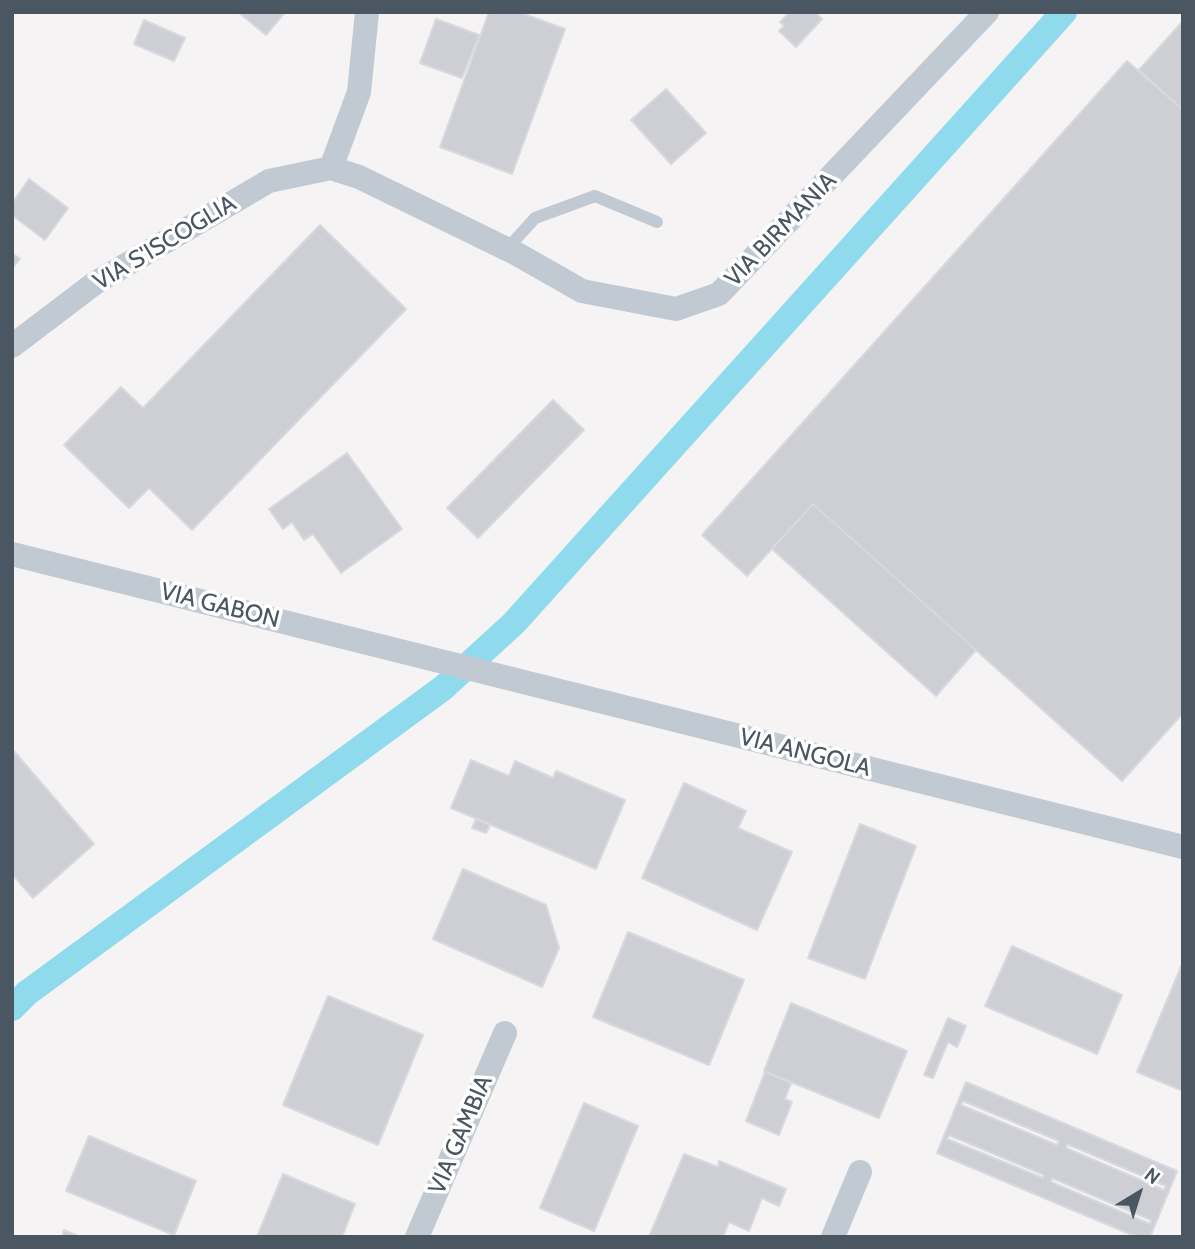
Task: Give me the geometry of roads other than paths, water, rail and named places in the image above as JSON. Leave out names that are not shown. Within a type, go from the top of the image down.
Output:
[{"type":"street","points":[[331,168],[359,92],[367,12]]},
{"type":"street","name":"VIA BIRMANIA","points":[[331,168],[359,177],[508,249],[582,291],[676,309],[719,294],[986,12]]},
{"type":"street","name":"VIA S'ISCOGLIA","points":[[12,346],[95,283],[269,181],[331,168]]},
{"type":"street","name":"VIA GABON","points":[[12,554],[428,659]]},
{"type":"street","name":"VIA ANGOLA","points":[[428,659],[1183,847]]},
{"type":"street","name":"VIA GAMBIA","points":[[417,1237],[505,1033]]},
{"type":"street","points":[[833,1237],[860,1172]]},
{"type":"lane","points":[[508,249],[535,218],[595,196],[657,222]]},
{"type":"waterway","points":[[12,1008],[27,993],[443,688],[514,623],[1064,12]]}]
